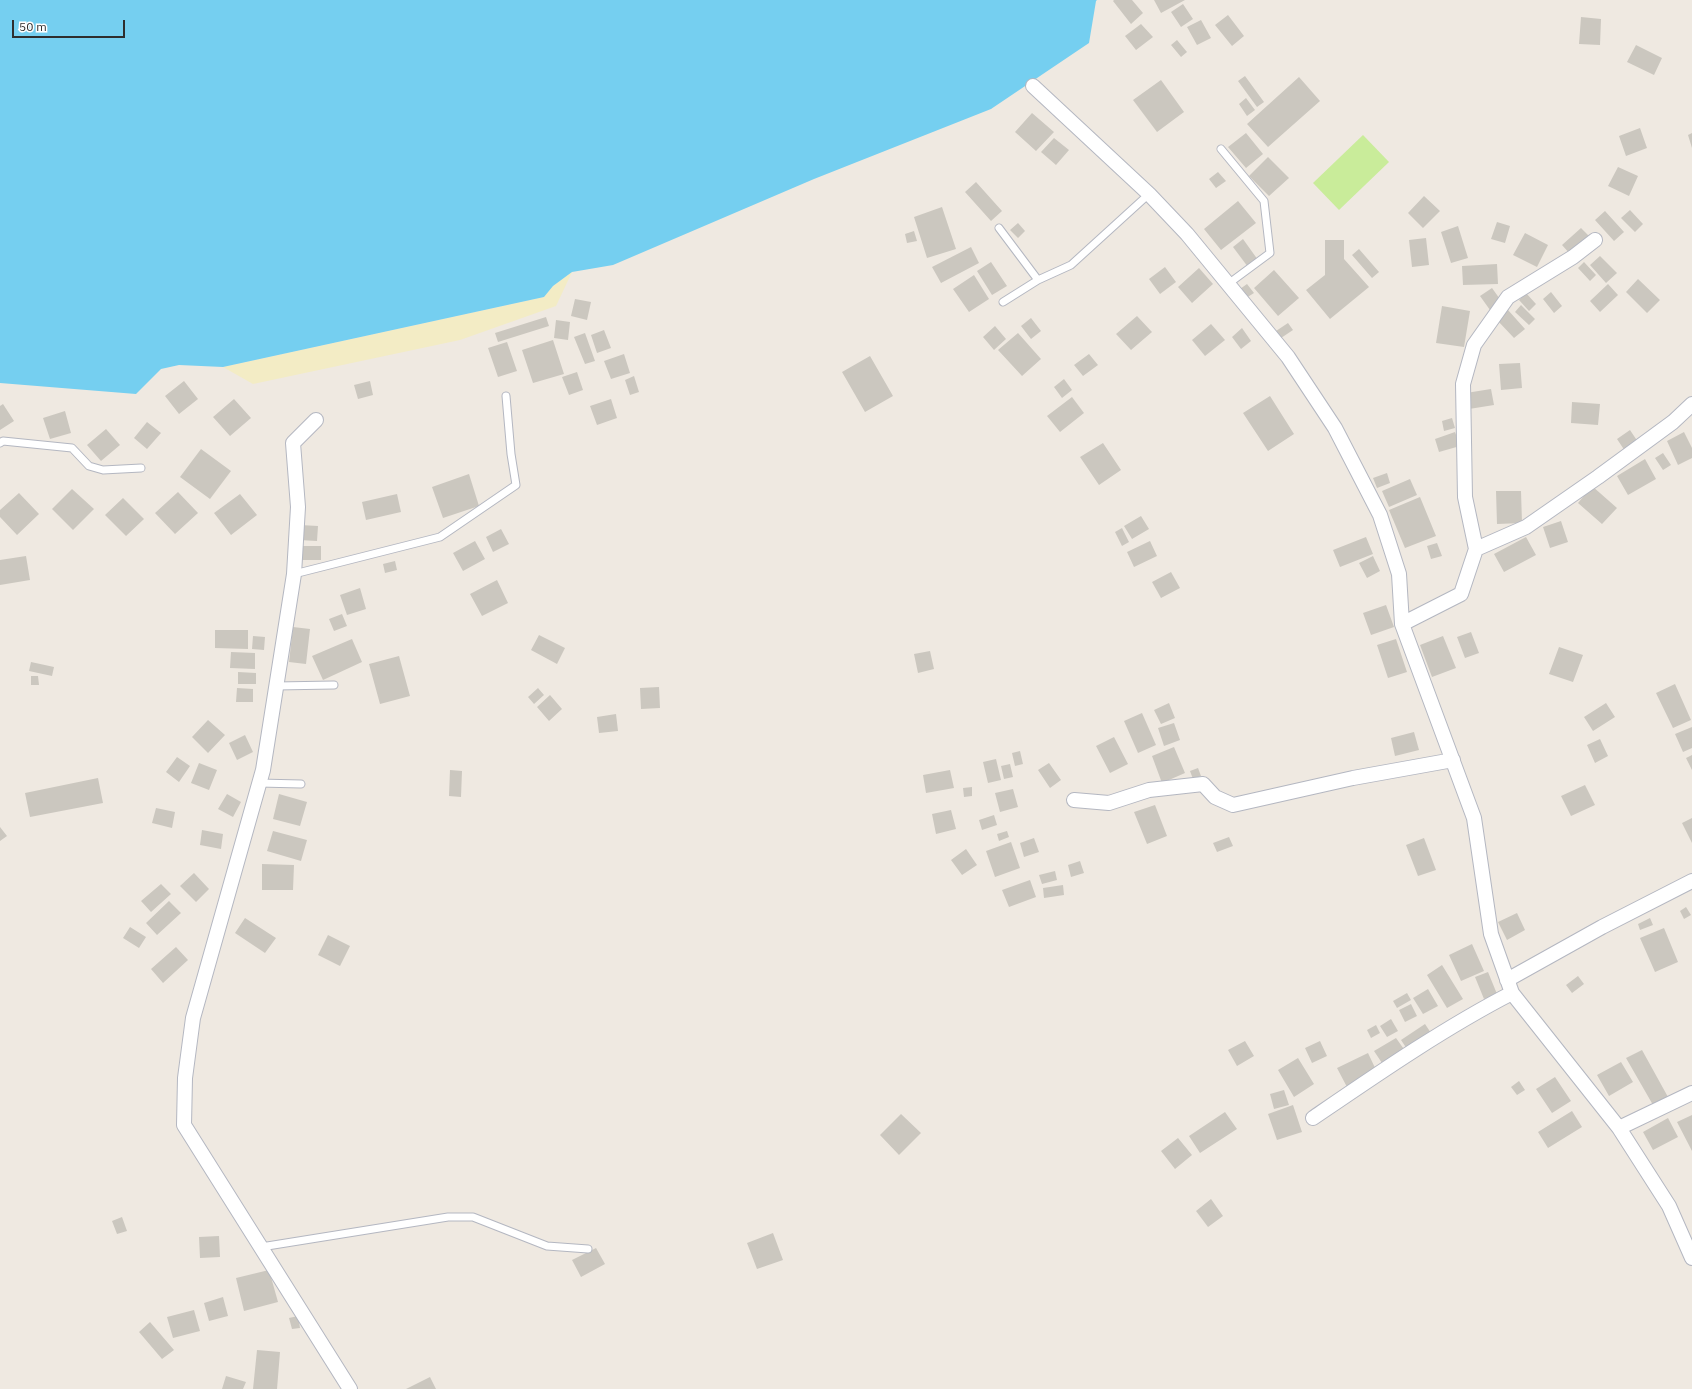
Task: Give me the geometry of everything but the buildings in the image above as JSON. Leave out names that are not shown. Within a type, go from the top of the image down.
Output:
[{"type":"street","points":[[1033,86],[1148,194],[1187,234],[1288,356],[1335,428],[1380,515],[1399,574],[1402,624],[1474,818],[1491,934],[1509,986],[1619,1128],[1669,1206],[1692,1258]]},
{"type":"street","points":[[1402,624],[1461,594],[1476,549],[1466,497],[1462,384],[1474,345],[1508,297],[1573,257],[1595,240]]},
{"type":"street","points":[[1476,549],[1526,527],[1673,422],[1692,404]]},
{"type":"street","points":[[316,420],[293,444],[298,507],[294,574],[263,770],[194,1018],[185,1078],[184,1125],[350,1389]]},
{"type":"street","points":[[1074,800],[1109,803],[1149,790],[1204,784],[1215,797],[1233,805],[1353,778],[1453,760]]},
{"type":"street","points":[[1313,1118],[1363,1084],[1482,1008],[1509,986],[1602,927],[1692,882]]},
{"type":"street","points":[[1619,1128],[1692,1093]]},
{"type":"lane","points":[[1221,149],[1264,201],[1270,253],[1228,284]]},
{"type":"lane","points":[[1003,302],[1038,280],[1072,265],[1148,194]]},
{"type":"lane","points":[[999,228],[1038,280]]},
{"type":"lane","points":[[294,574],[440,537],[516,484],[511,454],[506,396]]},
{"type":"lane","points":[[0,443],[3,441],[72,448],[89,466],[103,470],[140,468]]},
{"type":"lane","points":[[276,686],[334,685]]},
{"type":"lane","points":[[259,783],[301,784]]},
{"type":"lane","points":[[261,1247],[448,1218],[473,1218],[547,1246],[588,1249]]},
{"type":"sand","points":[[572,272],[556,306],[460,340],[253,384],[223,367],[544,297],[553,286]]},
{"type":"green space","points":[[1363,135],[1389,162],[1339,210],[1313,183]]},
{"type":"water","points":[[0,0],[1097,0],[1089,43],[991,109],[814,179],[613,265],[572,272],[553,286],[544,297],[223,367],[179,365],[161,369],[136,394],[0,383]]}]
